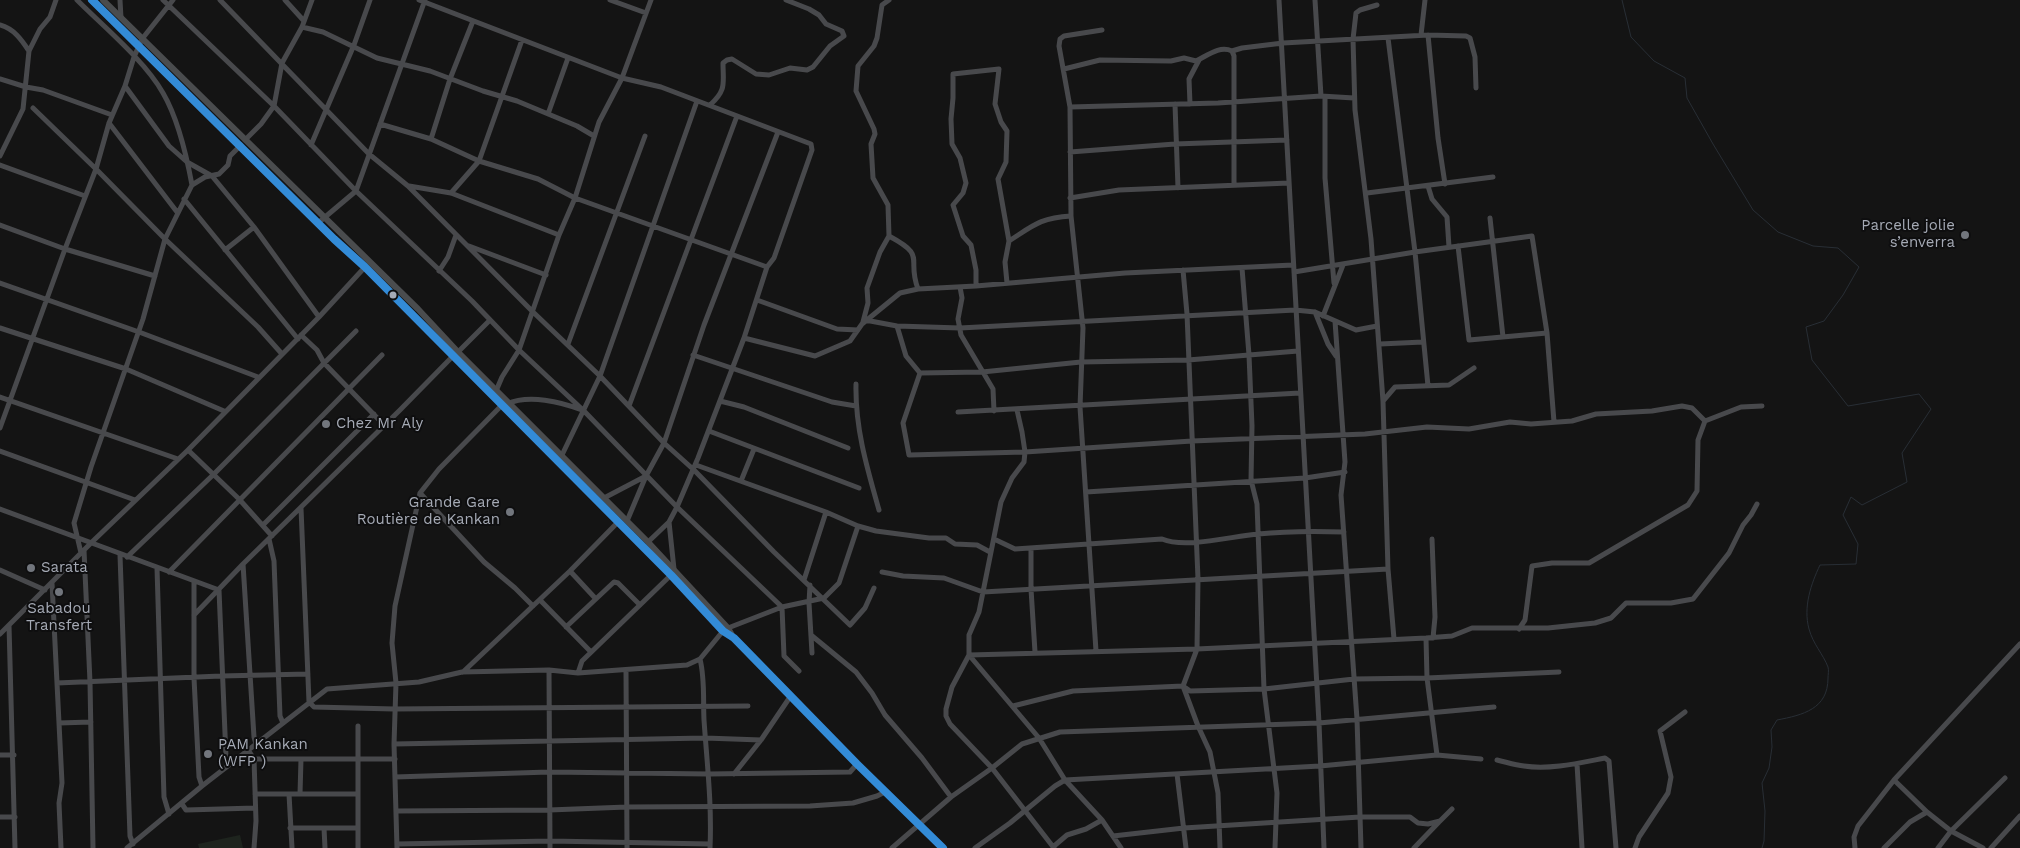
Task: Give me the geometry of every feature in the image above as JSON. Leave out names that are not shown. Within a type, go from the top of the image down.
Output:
[{"type":"main road","points":[[92,0],[139,47],[323,218],[493,396],[618,522],[672,572],[790,696],[943,848]]},
{"type":"main road","points":[[103,0],[243,142],[318,223],[368,265]]},
{"type":"main road","points":[[455,355],[497,390],[648,542],[672,572]]},
{"type":"street","points":[[0,156],[23,109],[29,51],[40,28],[50,17],[56,0]]},
{"type":"street","points":[[77,0],[134,57],[153,78],[164,94],[187,162],[192,185]]},
{"type":"street","points":[[120,0],[121,19]]},
{"type":"street","points":[[163,0],[274,106],[356,191],[584,411],[677,507],[782,607],[784,656],[799,671]]},
{"type":"street","points":[[0,428],[65,248],[96,169],[112,115],[125,86],[134,57],[142,39],[173,0]]},
{"type":"street","points":[[220,0],[369,154],[408,186],[533,312],[600,376],[664,443],[695,467],[774,552],[850,625],[865,608],[874,588]]},
{"type":"street","points":[[285,0],[303,24],[354,45],[378,58],[430,71],[548,114],[577,126],[594,136]]},
{"type":"street","points":[[93,848],[90,682],[82,552],[74,523],[139,332],[165,239],[177,212],[192,185],[205,177],[219,174],[228,165],[230,156],[261,124],[274,106],[282,63],[303,24],[312,0]]},
{"type":"street","points":[[311,145],[354,45],[370,0]]},
{"type":"street","points":[[610,0],[646,14]]},
{"type":"street","points":[[493,396],[502,377],[519,350],[559,235],[575,198],[599,122],[622,78],[651,0]]},
{"type":"street","points":[[710,105],[725,83],[723,63],[727,60],[732,59],[756,74],[770,75],[790,68],[808,70],[813,67],[830,46],[844,36],[842,31],[826,24],[819,15],[786,0]]},
{"type":"street","points":[[864,322],[868,303],[867,288],[880,252],[889,236],[888,206],[873,178],[871,144],[875,134],[874,129],[856,91],[858,66],[874,46],[882,5],[889,0]]},
{"type":"street","points":[[1279,0],[1283,43],[1295,310],[1317,684],[1324,848]]},
{"type":"street","points":[[1315,0],[1323,97],[1325,178],[1334,284]]},
{"type":"street","points":[[1421,35],[1424,0]]},
{"type":"street","points":[[318,223],[356,191],[423,1],[622,78],[660,87],[811,144],[812,150],[774,258],[767,267],[744,338],[695,467],[669,522],[648,542]]},
{"type":"street","points":[[1377,5],[1356,13],[1353,39],[1354,98],[1367,193],[1380,344],[1388,569],[1394,639]]},
{"type":"street","points":[[431,139],[450,79],[473,21]]},
{"type":"street","points":[[0,25],[10,28],[29,51]]},
{"type":"street","points":[[1096,651],[1080,407],[1082,320],[1076,276],[1070,198],[1070,107],[1060,39],[1064,36],[1080,32],[1102,30]]},
{"type":"street","points":[[1064,68],[1100,60],[1171,60],[1184,58],[1193,61],[1199,60],[1217,50],[1228,49],[1232,51],[1283,43],[1451,34],[1470,38],[1475,57],[1476,88]]},
{"type":"street","points":[[1428,35],[1437,129],[1445,184]]},
{"type":"street","points":[[1388,38],[1415,252],[1428,386]]},
{"type":"street","points":[[451,192],[478,161],[522,40]]},
{"type":"street","points":[[1232,51],[1234,56],[1234,185]]},
{"type":"street","points":[[548,114],[568,58]]},
{"type":"street","points":[[1190,104],[1189,79],[1199,60]]},
{"type":"street","points":[[976,286],[976,270],[971,245],[963,236],[953,205],[963,193],[966,184],[960,158],[952,144],[953,74],[999,69],[995,104],[1001,122],[1007,131],[1006,162],[998,179],[1010,241],[1005,262],[1007,283]]},
{"type":"street","points":[[0,79],[26,88],[43,90],[112,115]]},
{"type":"street","points":[[125,86],[170,146],[187,162],[212,176],[254,227],[319,317]]},
{"type":"street","points":[[1070,107],[1190,104],[1323,97],[1354,98]]},
{"type":"street","points":[[562,455],[600,376],[697,101]]},
{"type":"street","points":[[1175,104],[1178,188]]},
{"type":"street","points":[[33,108],[165,239],[258,327],[282,354]]},
{"type":"street","points":[[629,406],[737,116]]},
{"type":"street","points":[[110,122],[177,212]]},
{"type":"street","points":[[380,124],[431,139],[478,161],[538,179],[575,198],[767,267]]},
{"type":"street","points":[[627,521],[646,476],[664,443],[693,355],[778,132]]},
{"type":"street","points":[[568,344],[645,136]]},
{"type":"street","points":[[1070,152],[1175,144],[1287,140]]},
{"type":"street","points":[[0,165],[85,196]]},
{"type":"street","points":[[1367,193],[1493,177]]},
{"type":"street","points":[[1070,198],[1119,190],[1289,183]]},
{"type":"street","points":[[408,186],[451,192],[559,235]]},
{"type":"street","points":[[1428,186],[1432,199],[1444,210],[1447,217],[1449,247]]},
{"type":"street","points":[[184,199],[300,337],[316,350],[324,363],[384,425]]},
{"type":"street","points":[[1010,241],[1034,224],[1048,218],[1071,216]]},
{"type":"street","points":[[1490,218],[1503,337]]},
{"type":"street","points":[[0,225],[65,248],[155,276]]},
{"type":"street","points":[[225,250],[254,227]]},
{"type":"street","points":[[439,271],[448,257],[456,235]]},
{"type":"street","points":[[889,236],[908,246],[916,260],[914,277],[918,289]]},
{"type":"street","points":[[1294,272],[1342,266],[1415,252],[1532,236],[1547,333],[1554,422]]},
{"type":"street","points":[[466,244],[546,275]]},
{"type":"street","points":[[1458,246],[1469,340],[1547,333]]},
{"type":"street","points":[[0,634],[188,450],[368,265]]},
{"type":"street","points":[[744,338],[815,356],[850,341],[864,322],[900,293],[918,289],[976,286],[1076,276],[1294,265]]},
{"type":"street","points":[[1323,316],[1342,266]]},
{"type":"street","points":[[1242,268],[1249,355],[1251,480],[1257,504],[1264,689],[1277,793],[1275,848]]},
{"type":"street","points":[[1183,270],[1187,314],[1198,579],[1197,649],[1183,686],[1210,752],[1218,793],[1220,848]]},
{"type":"street","points":[[0,283],[46,301],[139,332],[258,378]]},
{"type":"street","points":[[960,287],[962,298],[958,319],[961,335],[993,389],[994,411]]},
{"type":"street","points":[[757,300],[837,329],[858,330]]},
{"type":"street","points":[[864,322],[897,326],[960,328],[1187,314],[1295,310],[1315,312],[1356,330],[1377,326]]},
{"type":"street","points":[[1315,312],[1328,344],[1338,358]]},
{"type":"street","points":[[194,615],[243,564],[302,508],[490,320]]},
{"type":"street","points":[[1335,321],[1345,472],[1341,495],[1357,719],[1361,848]]},
{"type":"street","points":[[897,326],[906,356],[920,373]]},
{"type":"street","points":[[0,328],[32,340],[126,369],[224,411]]},
{"type":"street","points":[[128,557],[214,474],[356,331]]},
{"type":"street","points":[[1380,344],[1424,342]]},
{"type":"street","points":[[920,373],[982,372],[1081,362],[1188,360],[1298,351]]},
{"type":"street","points":[[169,572],[382,355]]},
{"type":"street","points":[[693,355],[832,402],[856,406]]},
{"type":"street","points":[[1383,401],[1394,387],[1449,385],[1474,368]]},
{"type":"street","points":[[920,373],[903,423],[908,455],[1025,452],[1192,441],[1251,440],[1383,432],[1427,427],[1469,428],[1510,422],[1531,424],[1572,421],[1596,414],[1652,411],[1682,406],[1692,408],[1705,421]]},
{"type":"street","points":[[856,384],[856,406],[862,449],[879,510]]},
{"type":"street","points":[[958,412],[1300,394]]},
{"type":"street","points":[[0,397],[178,459]]},
{"type":"street","points":[[584,411],[564,403],[530,400],[503,406],[440,469],[420,493],[395,606],[392,643],[396,683],[394,744],[397,846],[550,841],[627,845],[710,846],[709,774],[703,706],[704,674],[700,659]]},
{"type":"street","points":[[720,401],[744,407],[848,448]]},
{"type":"street","points":[[1519,629],[1525,620],[1532,566],[1552,563],[1589,563],[1688,505],[1697,491],[1698,440],[1705,421],[1741,407],[1762,406]]},
{"type":"street","points":[[1017,410],[1025,452],[1024,462],[1012,478],[1001,502],[979,612],[969,635],[969,655],[952,688],[946,716],[950,724],[992,768],[1053,847],[1067,835],[1086,829],[1102,820]]},
{"type":"street","points":[[263,525],[374,414]]},
{"type":"street","points":[[709,431],[859,488]]},
{"type":"street","points":[[741,482],[754,448]]},
{"type":"street","points":[[188,450],[239,499],[263,525],[271,538],[274,561],[280,716],[283,723]]},
{"type":"street","points":[[0,451],[135,500]]},
{"type":"street","points":[[695,467],[826,512],[858,526],[877,531],[929,538],[946,538],[955,544],[977,545],[990,552]]},
{"type":"street","points":[[1086,492],[1305,478],[1345,472]]},
{"type":"street","points":[[604,498],[646,476]]},
{"type":"street","points":[[420,493],[484,562],[533,606]]},
{"type":"street","points":[[969,655],[1197,649],[1433,638],[1452,636],[1472,628],[1519,629],[1596,623],[1611,618],[1626,603],[1671,603],[1693,599],[1729,553],[1743,525],[1757,504]]},
{"type":"street","points":[[302,508],[309,702],[314,707],[394,709],[748,706]]},
{"type":"street","points":[[0,509],[77,536],[120,555],[219,590]]},
{"type":"street","points":[[804,580],[826,512]]},
{"type":"street","points":[[462,672],[570,572],[618,522]]},
{"type":"street","points":[[578,672],[582,660],[672,572],[669,522]]},
{"type":"street","points":[[128,848],[202,786],[327,688],[419,682],[462,672],[549,670],[578,672],[687,665],[700,659],[726,629],[782,607],[809,603],[824,598],[839,583],[858,526]]},
{"type":"street","points":[[994,539],[1015,549],[1162,539],[1170,543],[1196,542],[1308,530],[1344,532]]},
{"type":"street","points":[[1432,539],[1435,617],[1433,638]]},
{"type":"street","points":[[1031,548],[1031,590],[1035,652]]},
{"type":"street","points":[[120,555],[130,836],[134,844]]},
{"type":"street","points":[[243,564],[256,744]]},
{"type":"street","points":[[157,568],[164,797],[169,814]]},
{"type":"street","points":[[882,572],[902,576],[944,578],[983,592],[1260,575],[1346,573],[1388,569]]},
{"type":"street","points":[[0,570],[45,590]]},
{"type":"street","points":[[570,572],[595,598]]},
{"type":"street","points":[[194,581],[194,678],[199,777],[202,786]]},
{"type":"street","points":[[566,627],[614,582],[618,583],[640,605]]},
{"type":"street","points":[[52,583],[62,782],[59,803],[61,848]]},
{"type":"street","points":[[810,585],[809,603],[812,653]]},
{"type":"street","points":[[219,590],[221,676],[226,757],[229,765]]},
{"type":"street","points":[[540,600],[591,652]]},
{"type":"street","points":[[9,625],[14,755],[15,848]]},
{"type":"street","points":[[811,635],[856,672],[872,693],[885,715],[922,758],[951,797]]},
{"type":"street","points":[[1426,638],[1427,678],[1437,755]]},
{"type":"street","points":[[1854,848],[1854,837],[1858,826],[1894,780],[2020,644]]},
{"type":"street","points":[[969,655],[1039,738],[1065,780],[1102,820],[1122,848]]},
{"type":"street","points":[[549,670],[550,848]]},
{"type":"street","points":[[626,670],[627,845]]},
{"type":"street","points":[[1013,706],[1073,691],[1183,686],[1190,690],[1264,689],[1354,679],[1559,672]]},
{"type":"street","points":[[57,683],[308,674]]},
{"type":"street","points":[[734,774],[761,740],[790,696]]},
{"type":"street","points":[[892,848],[951,797],[1022,744],[1060,732],[1319,723],[1494,707]]},
{"type":"street","points":[[1635,848],[1639,837],[1668,793],[1670,785],[1671,777],[1660,731],[1686,712]]},
{"type":"street","points":[[59,723],[91,722]]},
{"type":"street","points":[[358,726],[358,848]]},
{"type":"street","points":[[394,744],[705,738],[761,740]]},
{"type":"street","points":[[248,750],[254,759],[256,808],[254,848]]},
{"type":"street","points":[[0,755],[14,755]]},
{"type":"street","points":[[975,848],[982,846],[1055,786],[1065,780],[1320,766],[1437,755],[1481,759]]},
{"type":"street","points":[[254,759],[395,758]]},
{"type":"street","points":[[1497,760],[1523,766],[1544,767],[1577,764],[1605,758],[1609,760],[1616,848]]},
{"type":"street","points":[[300,794],[301,759]]},
{"type":"street","points":[[395,777],[549,772],[734,774],[850,772],[857,764]]},
{"type":"street","points":[[1577,764],[1582,848]]},
{"type":"street","points":[[1177,774],[1186,848]]},
{"type":"street","points":[[1938,848],[1951,832],[2005,778]]},
{"type":"street","points":[[1894,780],[1951,832],[1982,848]]},
{"type":"street","points":[[396,811],[817,806],[852,803],[885,792]]},
{"type":"street","points":[[255,794],[358,794]]},
{"type":"street","points":[[289,794],[292,848]]},
{"type":"street","points":[[182,804],[186,810],[256,808]]},
{"type":"street","points":[[1414,848],[1452,809]]},
{"type":"street","points":[[1884,848],[1910,822],[1927,812]]},
{"type":"street","points":[[1991,848],[2020,816]]},
{"type":"street","points":[[0,817],[15,817]]},
{"type":"street","points":[[1113,836],[1184,828],[1323,821],[1360,817],[1410,817],[1423,825],[1440,821]]},
{"type":"street","points":[[290,828],[358,828]]},
{"type":"street","points":[[324,828],[325,848]]},
{"type":"shaded area","points":[[240,835],[243,848],[199,848],[198,844]]},
{"type":"waterway","points":[[1622,0],[1631,37],[1654,61],[1685,78],[1687,98],[1753,210],[1778,232],[1813,246],[1838,248],[1859,267],[1843,295],[1824,321],[1806,327],[1812,360],[1848,406],[1919,394],[1931,409],[1902,453],[1907,482],[1862,505],[1851,497],[1843,515],[1858,544],[1856,564],[1820,565],[1814,580],[1807,604],[1807,621],[1813,639],[1828,667],[1827,688],[1819,704],[1805,713],[1777,720],[1771,730],[1772,747],[1769,768],[1762,783],[1765,811],[1762,848]]},
{"type":"transit line","points":[[92,0],[334,239],[365,267],[671,575],[723,631],[734,638],[857,764],[943,848]]},
{"type":"place","name":"Parcelle jolie s’enverra","points":[[1965,235]]},
{"type":"place","name":"Chez Mr Aly","points":[[326,424]]},
{"type":"place","name":"Grande Gare Routière de Kankan","points":[[510,512]]},
{"type":"place","name":"Sarata","points":[[31,568]]},
{"type":"place","name":"Sabadou Transfert","points":[[59,592]]},
{"type":"place","name":"PAM Kankan (WFP )","points":[[208,754]]}]
